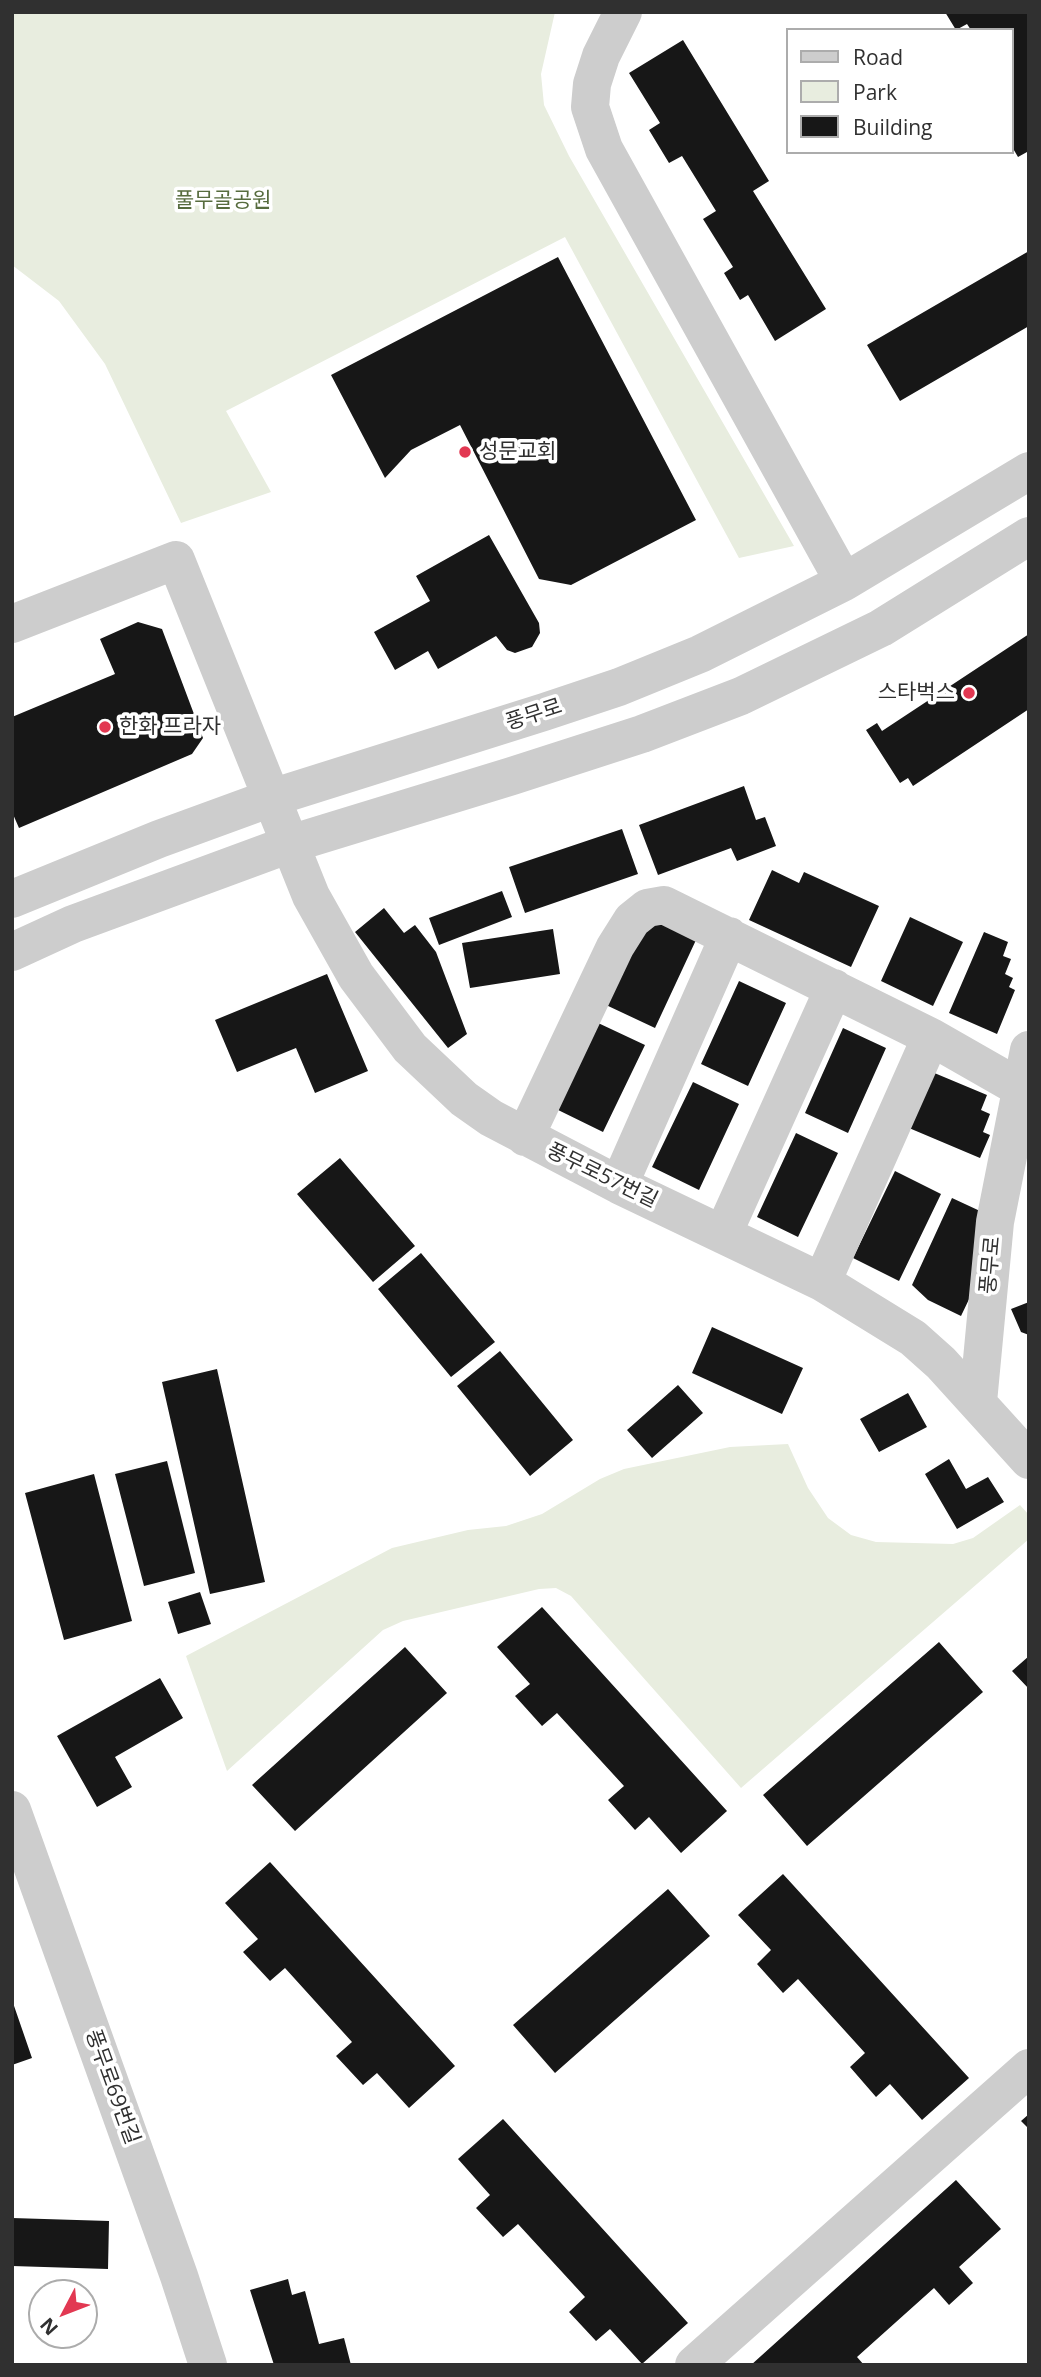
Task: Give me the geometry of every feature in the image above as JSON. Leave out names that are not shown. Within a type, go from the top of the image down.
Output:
[{"type":"street","points":[[623,12],[601,56],[592,84],[590,107],[604,149],[844,582]]},
{"type":"street","name":"풍무로","points":[[12,899],[159,839],[274,797],[619,687],[701,654],[844,582],[1029,471]]},
{"type":"street","points":[[12,953],[84,920],[290,844],[642,734],[741,696],[881,628],[1029,536]]},
{"type":"street","name":"풍무로57번길","points":[[12,624],[176,560],[274,797],[311,896],[329,931],[385,1017],[410,1048],[464,1100],[525,1137],[822,1282],[913,1338],[978,1402],[1029,1460]]},
{"type":"street","points":[[525,1137],[615,947],[632,920],[647,908],[664,905],[931,1037],[1022,1088]]},
{"type":"street","points":[[619,1185],[729,936]]},
{"type":"street","points":[[723,1234],[834,988]]},
{"type":"street","points":[[822,1282],[931,1037]]},
{"type":"street","name":"풍무로","points":[[978,1402],[995,1222],[1021,1132],[1022,1088],[1029,1050]]},
{"type":"street","name":"풍무로69번길","points":[[12,1810],[175,2263],[208,2365]]},
{"type":"street","points":[[694,2365],[1029,2068]]},
{"type":"green space","name":"풀무골공원","points":[[12,12],[555,12],[541,74],[544,105],[569,156],[794,546],[739,558],[565,237],[226,411],[271,492],[181,523],[105,364],[59,301],[12,265]]},
{"type":"green space","points":[[788,1444],[808,1488],[828,1518],[851,1535],[876,1542],[953,1544],[973,1538],[1020,1505],[1029,1515],[1029,1539],[741,1788],[571,1596],[556,1588],[539,1589],[403,1621],[383,1630],[227,1771],[186,1656],[392,1548],[468,1530],[506,1526],[542,1514],[600,1479],[624,1469],[730,1447]]},
{"type":"building","points":[[945,12],[1029,12],[1029,155],[1027,152],[1018,157],[1013,148],[1013,28],[970,28],[967,24],[955,28]]},
{"type":"building","points":[[683,40],[769,181],[753,191],[826,309],[775,341],[748,295],[740,300],[724,273],[733,267],[703,219],[716,211],[682,156],[669,163],[649,130],[660,123],[629,73]]},
{"type":"building","points":[[1029,251],[1029,326],[900,401],[867,345]]},
{"type":"building","points":[[558,257],[696,520],[571,585],[539,579],[460,425],[411,450],[385,478],[331,375]]},
{"type":"building","points":[[489,535],[539,623],[540,633],[532,647],[515,653],[507,650],[496,636],[438,669],[428,651],[395,670],[374,632],[430,601],[416,576]]},
{"type":"building","name":"한화 프라자","points":[[138,622],[162,629],[203,738],[192,754],[19,828],[12,812],[12,717],[115,674],[100,639]]},
{"type":"building","points":[[1029,634],[1029,709],[913,786],[908,778],[900,783],[866,730],[877,723],[882,731]]},
{"type":"building","points":[[744,786],[756,820],[765,817],[776,846],[737,861],[731,848],[658,875],[639,825]]},
{"type":"building","points":[[622,829],[638,874],[525,913],[509,867]]},
{"type":"building","points":[[772,870],[799,883],[804,872],[879,906],[851,967],[749,920]]},
{"type":"building","points":[[502,891],[512,917],[439,945],[429,918]]},
{"type":"building","points":[[384,908],[404,933],[415,925],[436,952],[467,1034],[448,1048],[355,932]]},
{"type":"building","points":[[647,917],[696,940],[655,1028],[606,1005]]},
{"type":"building","points":[[910,917],[963,942],[933,1006],[881,981]]},
{"type":"building","points":[[553,929],[560,974],[470,988],[462,943]]},
{"type":"building","points":[[984,932],[1008,942],[1003,956],[1011,959],[1005,974],[1013,978],[1009,987],[1015,990],[997,1034],[949,1013]]},
{"type":"building","points":[[327,974],[368,1071],[315,1093],[296,1048],[237,1072],[215,1020]]},
{"type":"building","points":[[739,981],[786,1003],[748,1086],[701,1064]]},
{"type":"building","points":[[596,1022],[645,1045],[603,1132],[554,1108]]},
{"type":"building","points":[[843,1028],[886,1048],[848,1133],[805,1113]]},
{"type":"building","points":[[932,1072],[987,1095],[981,1110],[990,1114],[983,1132],[990,1135],[980,1158],[909,1128]]},
{"type":"building","points":[[693,1082],[739,1104],[699,1190],[652,1167]]},
{"type":"building","points":[[796,1133],[838,1153],[798,1237],[757,1217]]},
{"type":"building","points":[[340,1158],[415,1246],[373,1282],[297,1194]]},
{"type":"building","points":[[895,1171],[941,1194],[899,1281],[853,1258]]},
{"type":"building","points":[[952,1198],[980,1211],[972,1293],[961,1316],[928,1300],[912,1285]]},
{"type":"building","points":[[421,1253],[495,1342],[451,1377],[378,1289]]},
{"type":"building","points":[[1029,1302],[1029,1335],[1021,1332],[1011,1309]]},
{"type":"building","points":[[712,1327],[803,1368],[782,1414],[692,1373]]},
{"type":"building","points":[[500,1351],[573,1440],[530,1476],[457,1386]]},
{"type":"building","points":[[217,1369],[265,1582],[210,1594],[162,1382]]},
{"type":"building","points":[[678,1385],[703,1413],[652,1458],[627,1430]]},
{"type":"building","points":[[908,1393],[927,1427],[879,1452],[860,1419]]},
{"type":"building","points":[[949,1459],[966,1489],[988,1477],[1004,1502],[957,1529],[925,1474]]},
{"type":"building","points":[[167,1461],[195,1573],[144,1586],[115,1474]]},
{"type":"building","points":[[94,1474],[132,1621],[64,1640],[25,1493]]},
{"type":"building","points":[[200,1592],[211,1624],[178,1634],[168,1602]]},
{"type":"building","points":[[542,1607],[727,1811],[681,1853],[649,1817],[635,1830],[608,1800],[624,1786],[557,1713],[542,1726],[515,1696],[530,1684],[497,1647]]},
{"type":"building","points":[[939,1642],[983,1692],[807,1846],[763,1795]]},
{"type":"building","points":[[405,1647],[447,1693],[295,1831],[252,1785]]},
{"type":"building","points":[[1029,1656],[1029,1689],[1012,1671]]},
{"type":"building","points":[[160,1678],[183,1718],[115,1757],[132,1787],[97,1807],[57,1736]]},
{"type":"building","points":[[270,1862],[455,2066],[409,2108],[377,2073],[363,2085],[336,2056],[352,2042],[285,1968],[270,1981],[243,1952],[258,1939],[225,1903]]},
{"type":"building","points":[[783,1874],[969,2078],[922,2120],[890,2084],[876,2097],[850,2067],[865,2053],[798,1979],[783,1993],[757,1964],[771,1950],[738,1915]]},
{"type":"building","points":[[668,1889],[710,1936],[555,2073],[513,2025]]},
{"type":"building","points":[[12,2000],[32,2058],[12,2065]]},
{"type":"building","points":[[1029,2114],[1029,2129],[1021,2121]]},
{"type":"building","points":[[503,2119],[688,2323],[642,2364],[610,2329],[596,2341],[569,2312],[585,2297],[518,2224],[503,2237],[476,2208],[490,2195],[458,2159]]},
{"type":"building","points":[[956,2180],[1001,2229],[959,2267],[973,2283],[949,2305],[934,2288],[857,2357],[864,2365],[751,2365]]},
{"type":"building","points":[[12,2218],[109,2221],[108,2269],[12,2266]]},
{"type":"building","points":[[288,2279],[292,2295],[305,2291],[319,2344],[344,2338],[351,2365],[274,2365],[250,2290]]},
{"type":"place","name":"성문교회","points":[[465,452]]},
{"type":"place","name":"스타벅스","points":[[969,693]]},
{"type":"place","name":"한화 프라자","points":[[105,727]]}]
